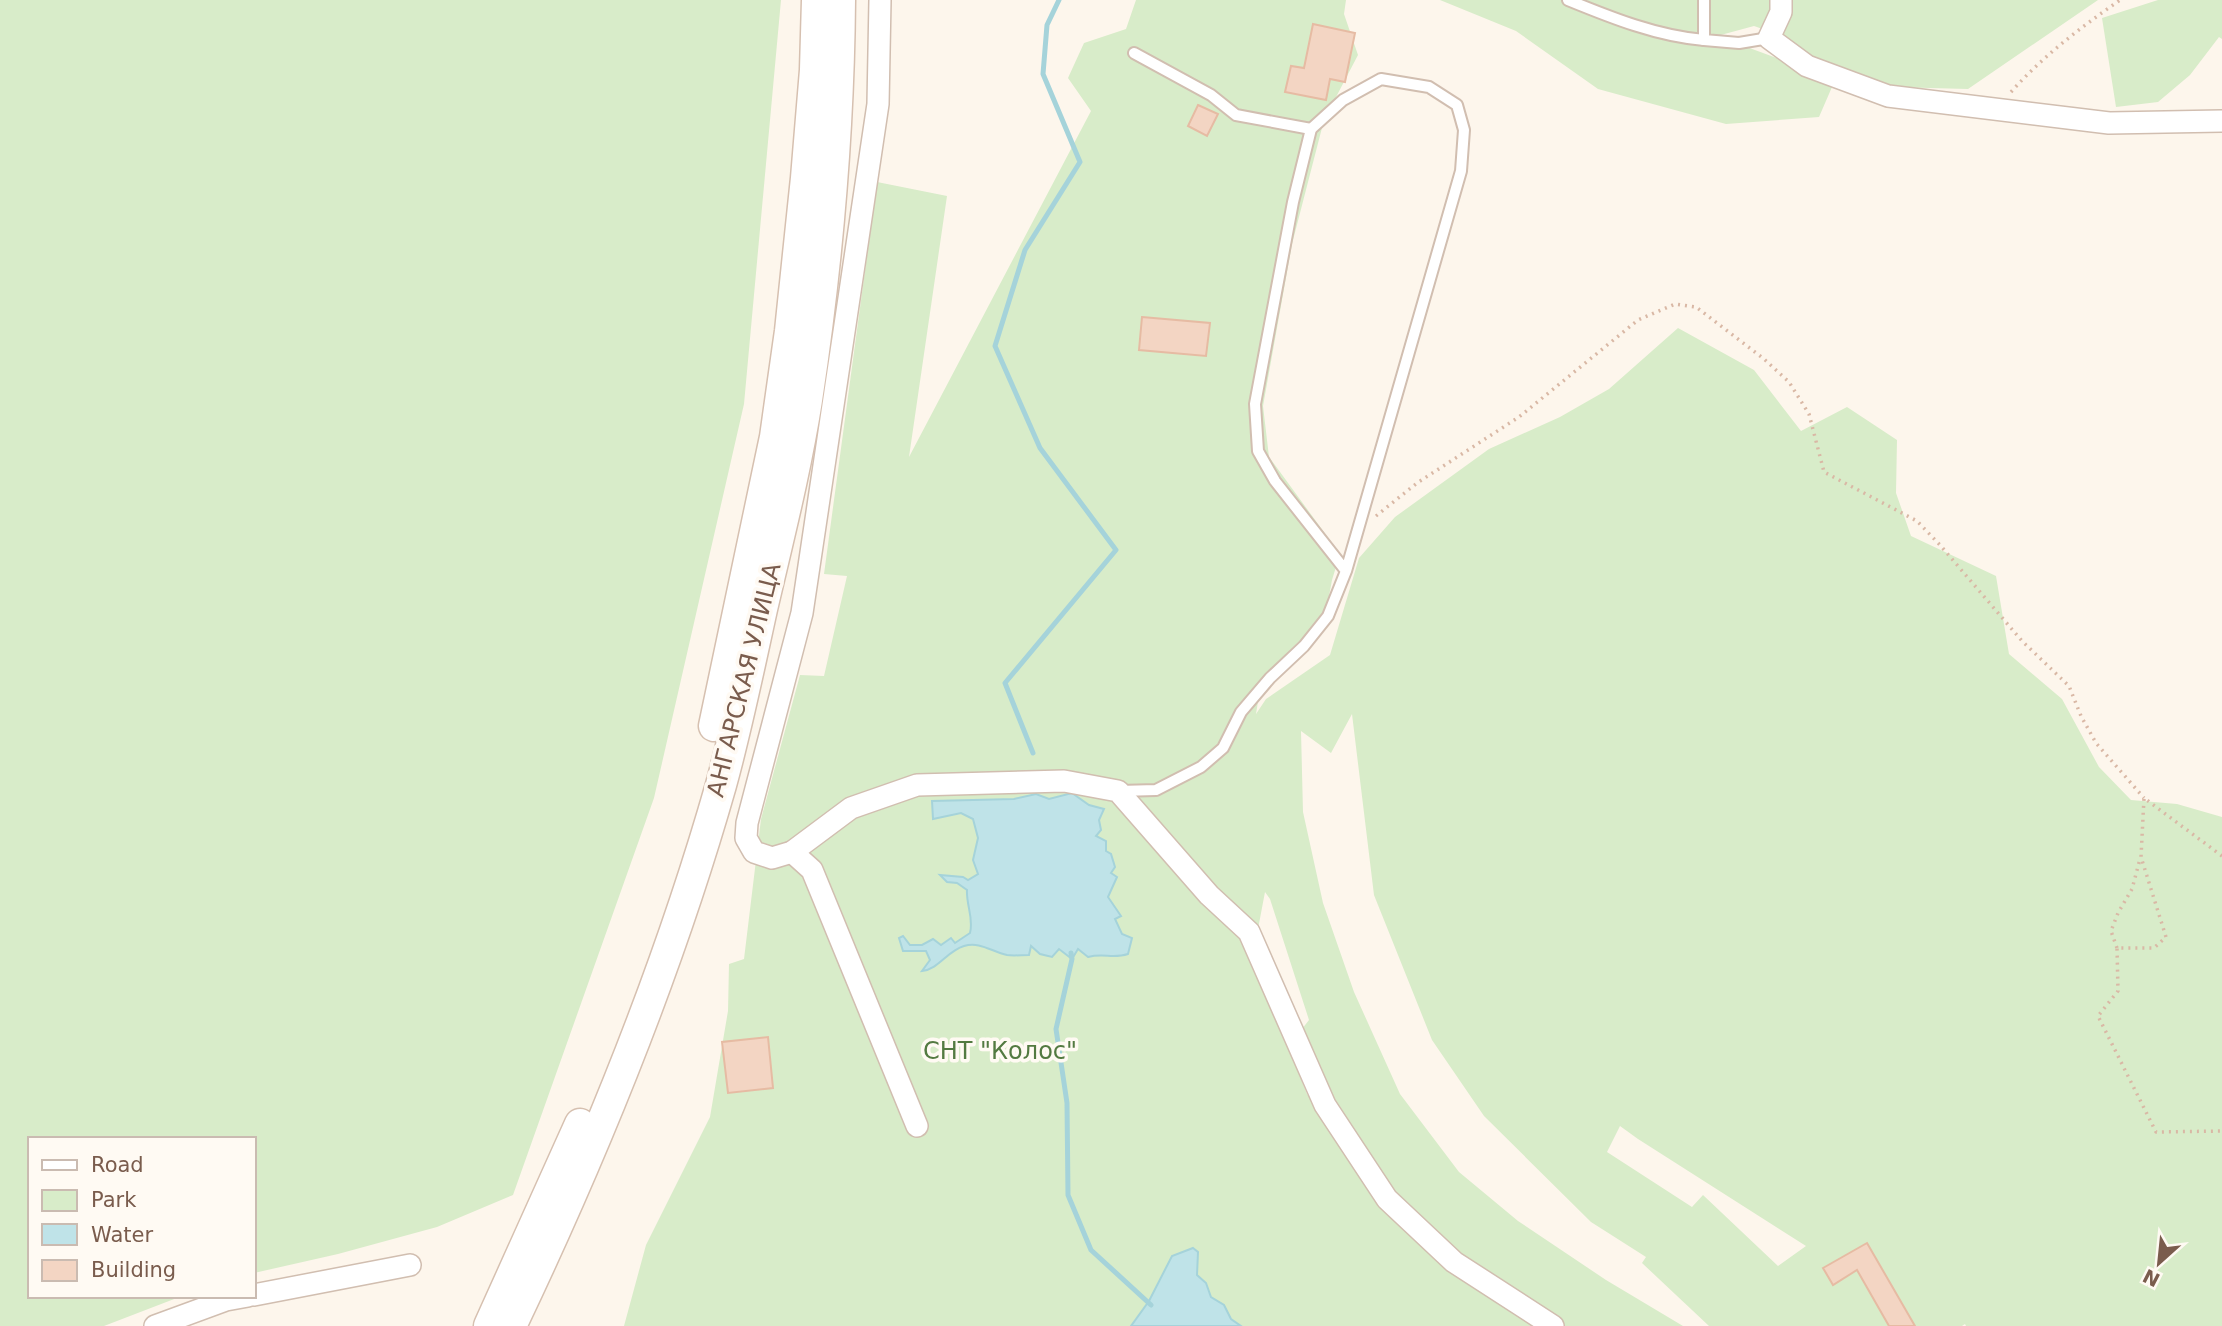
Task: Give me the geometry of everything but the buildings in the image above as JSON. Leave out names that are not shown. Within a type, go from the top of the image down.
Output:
[{"type":"main road","name":"АНГАРСКАЯ УЛИЦА","points":[[489,1326],[573,1141],[625,1018],[704,772],[775,437],[790,331],[806,178],[815,70],[817,0]]},
{"type":"main road","name":"АНГАРСКАЯ УЛИЦА","points":[[511,1326],[591,1151],[671,939],[721,784],[781,529],[807,401],[829,223],[840,55],[840,0]]},
{"type":"street","points":[[880,0],[878,104],[802,613],[747,822],[747,838],[754,852],[772,858],[792,852],[851,808],[917,785],[1064,782],[1118,791],[1209,895],[1249,932],[1325,1105],[1387,1199],[1454,1262],[1553,1326]]},
{"type":"street","points":[[1781,0],[1781,12],[1769,38],[1807,66],[1888,96],[2109,123],[2222,121]]},
{"type":"street","points":[[792,852],[812,870],[917,1126]]},
{"type":"street","points":[[256,1295],[411,1265]]},
{"type":"street","points":[[155,1326],[237,1298]]},
{"type":"lane","points":[[1568,0],[1614,19],[1675,38],[1739,43],[1769,38]]},
{"type":"lane","points":[[1704,0],[1704,40]]},
{"type":"lane","points":[[1133,53],[1211,95],[1236,115],[1311,128]]},
{"type":"lane","points":[[1118,791],[1156,790],[1202,768],[1223,748],[1241,712],[1270,678],[1304,646],[1328,616],[1346,571],[1461,171],[1464,130],[1457,106],[1429,88],[1381,79],[1343,100],[1311,128],[1293,202],[1255,404],[1258,451],[1275,481],[1346,571]]},
{"type":"path","points":[[1995,109],[2028,73],[2076,30],[2120,0]]},
{"type":"path","points":[[1357,531],[1417,483],[1518,417],[1638,320],[1675,304],[1696,307],[1764,359],[1788,382],[1809,414],[1824,472],[1917,521],[2022,641],[2069,686],[2096,743],[2144,798],[2222,856]]},
{"type":"path","points":[[2144,798],[2141,856],[2132,889],[2111,931],[2117,948],[2118,991],[2098,1016],[2156,1132],[2222,1131]]},
{"type":"path","points":[[2117,948],[2154,948],[2166,937],[2141,856]]},
{"type":"green space","points":[[0,0],[781,0],[744,404],[654,798],[513,1195],[437,1227],[256,1273],[256,1137],[28,1137],[28,1298],[177,1298],[104,1326],[0,1326]]},
{"type":"green space","name":"СНТ \"Колос\"","points":[[1136,0],[1346,0],[1344,14],[1358,55],[1324,120],[1292,244],[1263,406],[1269,457],[1340,554],[1327,607],[1261,683],[1256,714],[1266,699],[1330,655],[1359,558],[1395,517],[1489,449],[1560,417],[1609,389],[1678,328],[1754,370],[1801,431],[1847,407],[1897,440],[1896,493],[1911,536],[1996,576],[2009,654],[2062,699],[2099,767],[2131,800],[2177,804],[2222,817],[2222,1326],[1709,1326],[1642,1263],[1646,1257],[1591,1222],[1484,1116],[1432,1040],[1374,895],[1352,714],[1331,753],[1301,731],[1303,812],[1323,903],[1354,992],[1400,1094],[1459,1172],[1518,1221],[1606,1280],[1683,1326],[624,1326],[646,1245],[710,1117],[728,1011],[729,964],[744,959],[761,819],[800,675],[824,676],[847,576],[824,574],[877,182],[947,196],[909,457],[1091,111],[1068,78],[1084,43],[1126,29]],"holes":[[[1265,892],[1270,899],[1309,1020],[1302,1029],[1327,1100],[1391,1194],[1353,1159],[1307,1094],[1290,1052],[1280,1005],[1254,950]],[[1620,1126],[1638,1139],[1806,1246],[1778,1266],[1703,1195],[1692,1207],[1607,1152]]]},
{"type":"green space","points":[[1440,0],[2098,0],[1968,89],[1891,87],[1808,61],[1777,34],[1754,26],[1717,36],[1798,66],[1832,87],[1819,117],[1726,124],[1598,89],[1516,31]]},
{"type":"green space","points":[[2158,0],[2222,0],[2222,39],[2219,37],[2190,75],[2158,102],[2116,107],[2102,18]]},
{"type":"water","points":[[1072,793],[1089,805],[1104,809],[1099,820],[1101,830],[1096,836],[1106,841],[1106,851],[1111,854],[1115,867],[1111,873],[1117,877],[1108,897],[1121,916],[1115,919],[1122,934],[1132,938],[1128,954],[1088,957],[1078,949],[1072,959],[1059,949],[1052,957],[1040,954],[1031,946],[1029,955],[1012,955],[970,945],[958,948],[933,967],[922,971],[930,960],[926,951],[903,951],[899,938],[903,936],[910,945],[922,945],[933,939],[941,945],[951,938],[955,943],[970,933],[967,890],[957,883],[947,882],[940,875],[968,880],[978,874],[973,860],[978,838],[973,819],[961,813],[933,819],[932,801],[1014,799],[1036,794],[1049,799]]},
{"type":"water","points":[[1193,1248],[1198,1252],[1197,1275],[1206,1283],[1211,1297],[1224,1305],[1231,1319],[1241,1326],[1131,1326],[1149,1301],[1172,1256]]},
{"type":"waterway","points":[[1033,753],[1005,683],[1116,550],[1040,448],[995,346],[1025,250],[1080,162],[1043,74],[1047,25],[1059,0]]},
{"type":"waterway","points":[[1071,953],[1072,959],[1056,1029],[1067,1103],[1068,1195],[1091,1250],[1151,1305]]}]
